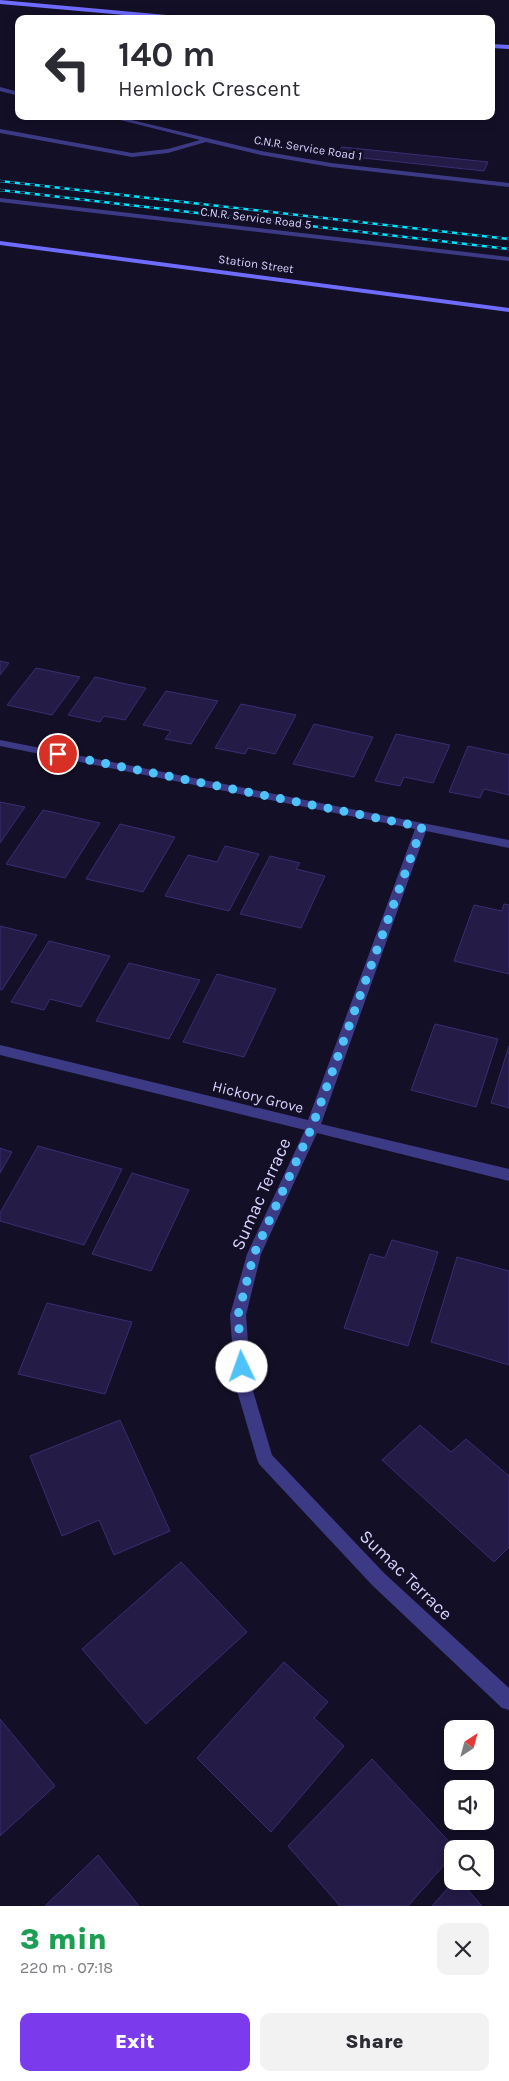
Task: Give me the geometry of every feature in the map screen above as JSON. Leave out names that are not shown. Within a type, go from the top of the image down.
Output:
[{"type":"street","points":[[0,2],[145,15]]},
{"type":"street","points":[[495,46],[509,47]]},
{"type":"street","points":[[0,89],[15,93]]},
{"type":"street","name":"C.N.R. Service Road 1","points":[[123,120],[204,141],[331,164],[509,185]]},
{"type":"street","points":[[0,130],[132,155],[152,154],[204,141]]},
{"type":"street","name":"C.N.R. Service Road 5","points":[[0,200],[509,259]]},
{"type":"street","name":"Station Street","points":[[0,242],[509,310]]},
{"type":"street","points":[[0,742],[509,844]]},
{"type":"street","name":"Sumac Terrace","points":[[422,827],[312,1127],[254,1254],[238,1315],[243,1384],[265,1458],[378,1579],[509,1701]]},
{"type":"street","name":"Hickory Grove","points":[[0,1050],[509,1176]]},
{"type":"building","points":[[342,147],[488,162],[484,171],[335,155]]},
{"type":"building","points":[[0,661],[9,663],[0,675]]},
{"type":"building","points":[[36,668],[80,677],[52,715],[7,705]]},
{"type":"building","points":[[95,677],[146,688],[125,720],[104,716],[100,722],[68,715]]},
{"type":"building","points":[[166,691],[218,701],[191,744],[165,739],[171,731],[143,725]]},
{"type":"building","points":[[241,704],[296,715],[275,754],[248,748],[245,754],[215,748]]},
{"type":"building","points":[[314,724],[373,737],[354,777],[293,764]]},
{"type":"building","points":[[396,734],[450,745],[433,783],[404,777],[400,786],[375,781]]},
{"type":"building","points":[[468,746],[509,755],[509,795],[484,789],[480,798],[449,792]]},
{"type":"building","points":[[0,802],[25,807],[0,843]]},
{"type":"building","points":[[43,810],[100,823],[65,878],[6,864]]},
{"type":"building","points":[[120,824],[175,837],[143,892],[86,879]]},
{"type":"building","points":[[225,846],[259,854],[229,911],[165,896],[188,855],[217,862]]},
{"type":"building","points":[[270,856],[300,863],[296,869],[325,876],[301,928],[240,914]]},
{"type":"building","points":[[504,904],[509,905],[509,974],[454,961],[474,905],[502,911]]},
{"type":"building","points":[[0,926],[37,935],[2,990],[0,989]]},
{"type":"building","points":[[49,941],[110,956],[81,1007],[50,999],[44,1010],[11,1002]]},
{"type":"building","points":[[129,963],[200,980],[169,1039],[96,1021]]},
{"type":"building","points":[[217,974],[276,989],[244,1057],[183,1042]]},
{"type":"building","points":[[435,1024],[498,1039],[476,1107],[411,1090]]},
{"type":"building","points":[[509,1046],[509,1108],[491,1103]]},
{"type":"building","points":[[38,1146],[122,1169],[84,1245],[0,1221],[0,1213]]},
{"type":"building","points":[[0,1148],[12,1152],[0,1173]]},
{"type":"building","points":[[132,1173],[189,1190],[151,1271],[92,1254]]},
{"type":"building","points":[[392,1240],[438,1252],[408,1346],[344,1328],[370,1254],[385,1258]]},
{"type":"building","points":[[457,1257],[509,1271],[509,1365],[431,1342]]},
{"type":"building","points":[[47,1303],[132,1322],[105,1394],[18,1374]]},
{"type":"building","points":[[120,1420],[170,1531],[114,1555],[99,1520],[62,1536],[30,1456]]},
{"type":"building","points":[[420,1425],[451,1452],[466,1439],[509,1476],[509,1547],[494,1562],[382,1460]]},
{"type":"building","points":[[181,1562],[247,1632],[146,1724],[82,1649]]},
{"type":"building","points":[[284,1662],[328,1702],[314,1718],[344,1746],[271,1832],[197,1758]]},
{"type":"building","points":[[0,1719],[55,1786],[0,1836]]},
{"type":"building","points":[[372,1759],[448,1840],[444,1840],[444,1865],[408,1906],[340,1906],[288,1846]]},
{"type":"building","points":[[98,1855],[139,1906],[45,1906]]},
{"type":"building","points":[[446,1890],[468,1890],[482,1906],[432,1906]]},
{"type":"railway","points":[[0,181],[509,239]]},
{"type":"railway","points":[[0,190],[509,249]]},
{"type":"route","points":[[58,754],[422,827],[312,1127],[254,1254],[238,1315],[242,1367]]}]
